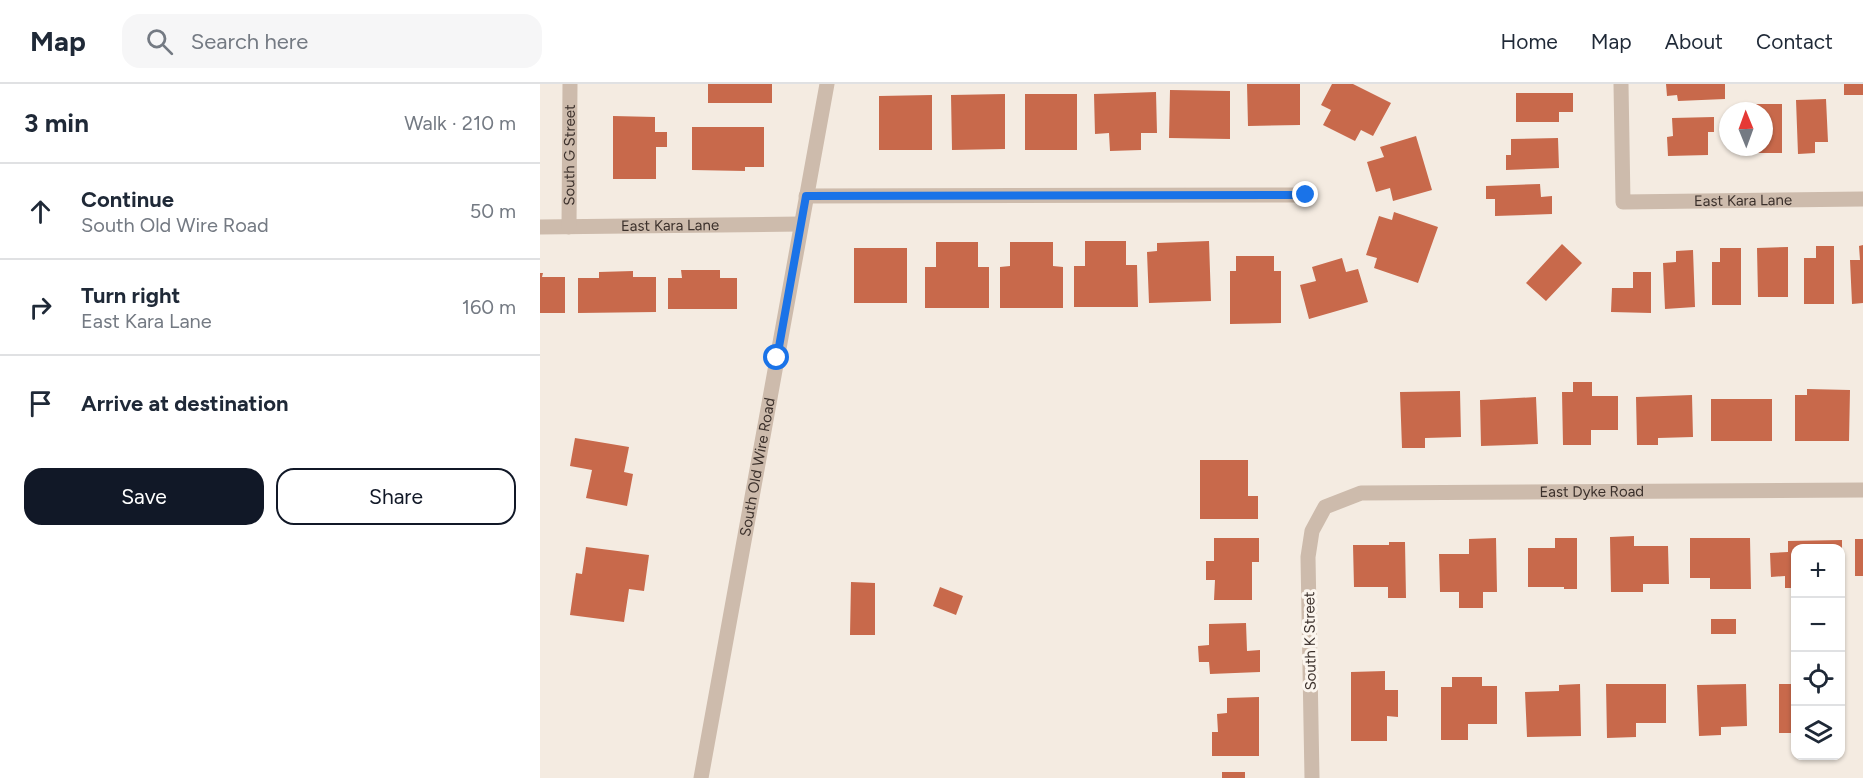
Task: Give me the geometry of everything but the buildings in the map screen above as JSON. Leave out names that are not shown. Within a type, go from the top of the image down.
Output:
[{"type":"street","name":"South G Street","points":[[569,227],[570,84]]},
{"type":"street","name":"South Old Wire Road","points":[[701,778],[827,84]]},
{"type":"street","name":"East Kara Lane","points":[[1621,84],[1623,202],[1863,199]]},
{"type":"street","points":[[806,196],[1306,195]]},
{"type":"street","name":"East Kara Lane","points":[[540,227],[801,224]]},
{"type":"street","name":"East Dyke Road","points":[[1325,507],[1361,494],[1863,490]]},
{"type":"street","name":"South K Street","points":[[1312,778],[1308,557],[1312,531],[1325,507]]},
{"type":"route","points":[[777,358],[806,196],[1306,195]]}]
